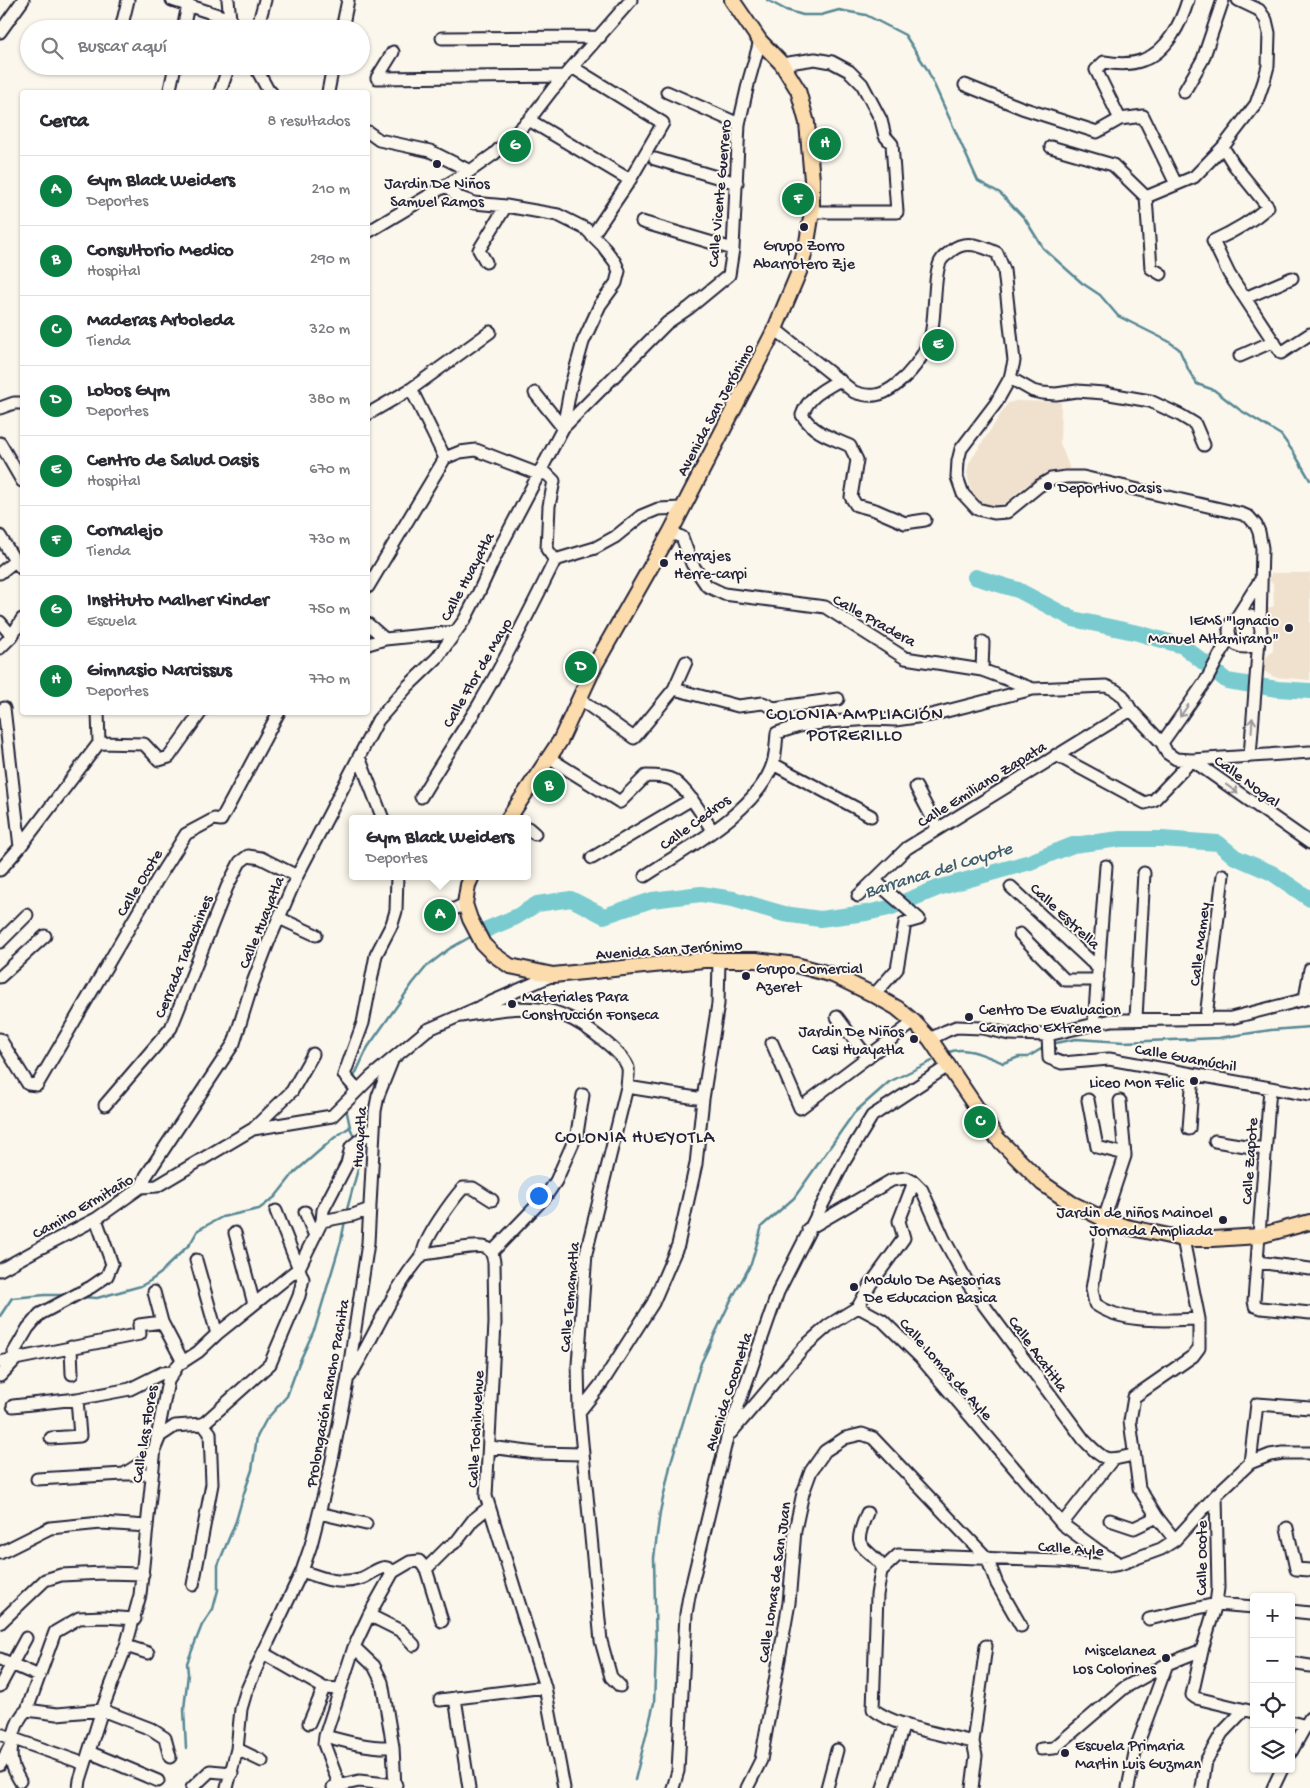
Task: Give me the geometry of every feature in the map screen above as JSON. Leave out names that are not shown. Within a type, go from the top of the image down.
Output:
[{"type":"main road","name":"Avenida San Jerónimo","points":[[513,815],[560,741],[581,700],[595,665],[670,533],[775,329],[801,266],[812,212],[812,180],[807,123],[798,90],[782,64],[760,41],[732,0]]},
{"type":"main road","name":"Avenida San Jerónimo","points":[[470,880],[466,904],[476,932],[483,944],[510,966],[553,975],[719,960],[756,960],[796,965],[833,975],[874,994],[914,1022],[930,1039],[997,1138],[1042,1183],[1071,1203],[1104,1219],[1126,1227],[1183,1239],[1259,1236],[1310,1222]]},
{"type":"street","points":[[0,32],[22,0]]},
{"type":"street","points":[[123,20],[128,0]]},
{"type":"street","points":[[172,0],[188,4],[223,20]]},
{"type":"street","points":[[228,0],[231,20]]},
{"type":"street","points":[[259,20],[265,0]]},
{"type":"street","points":[[344,20],[348,0]]},
{"type":"street","points":[[370,231],[470,171],[494,154],[530,120],[568,71],[631,0]]},
{"type":"street","points":[[1120,119],[1096,70],[1104,62],[1118,64],[1143,60],[1157,52],[1179,26],[1188,0]]},
{"type":"street","points":[[1184,92],[1203,59],[1223,0]]},
{"type":"street","points":[[1146,197],[1194,177],[1224,147],[1256,104],[1268,66],[1269,33],[1266,20],[1259,10],[1238,0]]},
{"type":"street","points":[[185,20],[188,4]]},
{"type":"street","points":[[442,38],[600,37]]},
{"type":"street","name":"Calle Vicente Guerrero","points":[[563,428],[667,323],[689,308],[729,275],[733,249],[739,124],[760,41]]},
{"type":"street","points":[[394,52],[377,78],[568,71],[663,123],[630,180],[592,236]]},
{"type":"street","points":[[782,64],[814,60],[832,62],[849,71],[862,84],[881,120],[885,136],[892,144],[898,212],[812,212]]},
{"type":"street","points":[[170,89],[173,75]]},
{"type":"street","points":[[221,90],[226,75]]},
{"type":"street","points":[[260,75],[268,90]]},
{"type":"street","points":[[328,90],[331,75]]},
{"type":"street","points":[[964,84],[1022,108],[1097,132],[1120,119],[1143,116],[1176,184]]},
{"type":"street","points":[[667,92],[739,124]]},
{"type":"street","points":[[530,120],[630,180]]},
{"type":"street","points":[[370,133],[379,140],[430,150],[470,171]]},
{"type":"street","points":[[1051,147],[1113,164],[1146,197],[1152,268],[1161,274]]},
{"type":"street","points":[[1224,147],[1234,165],[1268,207],[1230,234],[1213,240],[1229,274],[1281,353],[1310,334]]},
{"type":"street","points":[[655,159],[737,183]]},
{"type":"street","name":"Calle Huayatla","points":[[141,1187],[146,1176],[234,1043],[268,943],[297,876],[378,720],[407,687],[437,658],[465,619],[474,602],[494,557],[563,428],[571,385],[583,342],[600,305],[616,283],[618,272],[616,262],[586,229],[558,215],[506,206],[474,203],[458,197],[446,185]]},
{"type":"street","points":[[486,262],[479,250],[506,206]]},
{"type":"street","points":[[642,222],[733,249]]},
{"type":"street","points":[[775,329],[854,392],[867,396],[887,392],[904,379],[918,362],[929,342],[934,326],[938,273],[941,260],[956,247],[977,244],[997,254],[1004,270],[1014,360],[1010,378],[996,403],[961,449],[957,477],[963,494],[977,509],[994,513],[1007,512],[1039,486],[1051,479],[1083,477],[1231,511],[1249,518],[1256,525],[1262,548],[1260,632],[1250,756]]},
{"type":"street","points":[[1245,298],[1292,278]]},
{"type":"street","points":[[370,413],[411,389],[490,332]]},
{"type":"street","points":[[1240,356],[1274,341]]},
{"type":"street","points":[[1010,378],[1032,391],[1042,393],[1056,394],[1077,391],[1104,393],[1150,401],[1195,424],[1204,445]]},
{"type":"street","points":[[840,380],[816,394],[805,406],[802,416],[809,426],[815,430],[850,446],[857,460],[851,497],[856,505],[875,510],[905,523],[925,520]]},
{"type":"street","points":[[411,389],[445,458]]},
{"type":"street","points":[[535,393],[563,428]]},
{"type":"street","points":[[0,408],[20,403]]},
{"type":"street","points":[[0,443],[20,478]]},
{"type":"street","points":[[370,584],[445,458],[460,452],[476,450],[538,474],[547,474],[554,481],[548,506],[547,549],[554,560],[595,548],[615,537],[641,516],[658,509],[682,508]]},
{"type":"street","name":"Calle Pradera","points":[[670,533],[682,537],[692,564],[707,586],[724,594],[825,607],[904,658],[982,670],[1033,689]]},
{"type":"street","points":[[0,536],[19,565],[0,573]]},
{"type":"street","name":"Calle Flor de Mayo","points":[[421,797],[446,753],[478,705],[530,611],[554,560]]},
{"type":"street","points":[[1259,638],[1251,645],[1241,646],[1232,641],[1230,626],[1260,581]]},
{"type":"street","points":[[1237,617],[1247,615],[1257,620],[1260,625]]},
{"type":"street","points":[[0,622],[12,636]]},
{"type":"street","points":[[0,648],[12,636],[20,622]]},
{"type":"street","points":[[370,626],[385,639]]},
{"type":"street","points":[[370,643],[385,639],[455,632]]},
{"type":"street","points":[[1162,744],[1207,679],[1230,636]]},
{"type":"street","points":[[982,670],[983,642]]},
{"type":"street","points":[[581,700],[634,738],[674,689],[686,662]]},
{"type":"street","points":[[1033,689],[1106,686],[1115,690],[1123,696],[1131,710],[1162,744],[1167,753],[1176,759],[1192,760],[1310,752]]},
{"type":"street","points":[[674,689],[738,706],[763,703],[774,708],[838,699]]},
{"type":"street","name":"Calle Cedros","points":[[645,876],[730,818],[757,793],[773,764],[777,733],[799,726],[829,722],[872,719],[895,720],[931,715],[1033,689]]},
{"type":"street","points":[[4,708],[20,847]]},
{"type":"street","name":"Calle Emiliano Zapata","points":[[858,896],[876,881],[908,848],[1131,710]]},
{"type":"street","points":[[0,870],[20,847],[99,743],[98,715]]},
{"type":"street","points":[[99,743],[144,744],[159,760],[168,756],[199,715]]},
{"type":"street","name":"Calle Ocote","points":[[0,1041],[28,1084],[37,1086],[156,880],[186,834],[214,819],[221,820],[277,715]]},
{"type":"street","points":[[1056,756],[1145,803],[1154,800],[1192,760]]},
{"type":"street","points":[[360,757],[382,815]]},
{"type":"street","points":[[549,758],[620,802],[646,776],[659,776],[673,780],[692,799],[712,830]]},
{"type":"street","name":"Calle Nogal","points":[[1192,760],[1310,843]]},
{"type":"street","points":[[773,764],[871,816]]},
{"type":"street","points":[[916,787],[938,829]]},
{"type":"street","points":[[592,858],[692,799]]},
{"type":"street","name":"Cerrada Tabachines","points":[[105,1105],[171,1028],[203,944],[240,862],[248,856],[261,858],[297,876]]},
{"type":"street","points":[[1094,1024],[1106,866]]},
{"type":"street","points":[[1136,1018],[1144,873]]},
{"type":"street","name":"Calle Mamey","points":[[1206,1017],[1223,875]]},
{"type":"street","points":[[357,1090],[344,1075],[363,1023],[376,954],[392,924],[396,911],[397,880]]},
{"type":"street","points":[[874,994],[896,969],[905,923],[918,918],[876,881]]},
{"type":"street","name":"Calle Estrella","points":[[1011,887],[1098,968]]},
{"type":"street","points":[[444,914],[466,904]]},
{"type":"street","points":[[0,942],[26,916]]},
{"type":"street","points":[[279,918],[316,935]]},
{"type":"street","points":[[1020,934],[1065,980],[1098,980]]},
{"type":"street","points":[[0,977],[45,936]]},
{"type":"street","points":[[579,1412],[602,1383],[653,1303],[678,1245],[696,1164],[703,1099],[718,1004],[719,960]]},
{"type":"street","points":[[930,1039],[956,1027],[982,1028],[1009,1034],[1048,1035],[1112,1020],[1136,1018],[1231,1018],[1308,999],[1310,970]]},
{"type":"street","points":[[462,1016],[553,975]]},
{"type":"street","name":"Calle Temamatla","points":[[462,1016],[515,1008],[539,1008],[567,1017],[591,1031],[621,1056],[628,1068],[627,1087],[586,1253],[578,1365],[579,1412],[601,1642],[611,1677],[620,1686]]},
{"type":"street","name":"Camino Ermitaño","points":[[0,1270],[96,1219],[141,1187],[157,1186],[253,1129],[332,1116],[357,1090],[427,1030],[462,1016]]},
{"type":"street","points":[[837,1017],[868,1058]]},
{"type":"street","points":[[772,1043],[800,1108],[914,1022]]},
{"type":"street","name":"Calle Guamúchil","points":[[1048,1035],[1049,1058],[1062,1063],[1109,1059],[1310,1095]]},
{"type":"street","points":[[253,1129],[292,1091],[313,1054]]},
{"type":"street","name":"Huayatla","points":[[370,1214],[374,1128],[378,1096],[392,1061]]},
{"type":"street","name":"Avenida Coconetla","points":[[673,1788],[678,1771],[686,1614],[727,1438],[778,1292],[844,1162],[872,1116],[948,1066]]},
{"type":"street","points":[[1190,1129],[1193,1074]]},
{"type":"street","points":[[627,1087],[703,1099]]},
{"type":"street","name":"Calle Zapote","points":[[1270,1088],[1254,1301],[1255,1306],[1310,1313]]},
{"type":"street","points":[[347,1382],[365,1352],[402,1280],[424,1254],[472,1247],[486,1247],[492,1252],[546,1196],[556,1181],[577,1134],[583,1095]]},
{"type":"street","points":[[1088,1100],[1097,1147],[1126,1154]]},
{"type":"street","points":[[1120,1101],[1126,1154],[1104,1219],[1092,1289],[1095,1304],[1104,1310],[1133,1318],[1199,1319]]},
{"type":"street","name":"Calle las Flores","points":[[79,1788],[102,1710],[134,1619],[143,1574],[155,1448],[168,1381],[172,1372],[299,1268],[322,1221],[323,1210],[347,1164],[352,1147],[374,1128]]},
{"type":"street","points":[[1215,1141],[1264,1149]]},
{"type":"street","points":[[727,1438],[804,1347],[830,1325],[858,1307],[870,1284],[904,1238],[899,1221],[914,1182],[906,1178],[892,1180],[808,1230]]},
{"type":"street","name":"Calle Acatitla","points":[[914,1182],[922,1190],[944,1239],[969,1285],[1084,1440],[1098,1454],[1105,1459],[1112,1460]]},
{"type":"street","points":[[424,1254],[423,1248],[463,1188],[473,1188],[492,1200]]},
{"type":"street","points":[[124,1474],[143,1462],[155,1448],[160,1436],[175,1426],[202,1424],[270,1364],[299,1296],[303,1279],[276,1211]]},
{"type":"street","points":[[305,1212],[315,1236]]},
{"type":"street","points":[[322,1221],[370,1214]]},
{"type":"street","name":"Prolongación Rancho Pachita","points":[[227,1788],[237,1749],[241,1709],[246,1692],[312,1545],[330,1470],[347,1382],[368,1243],[370,1214]]},
{"type":"street","points":[[17,1358],[14,1352],[28,1328],[40,1314],[86,1290],[107,1276],[112,1264],[96,1219]]},
{"type":"street","points":[[236,1233],[254,1304]]},
{"type":"street","points":[[1175,1540],[1157,1517],[1139,1488],[1133,1455],[1130,1421],[1134,1397],[1194,1356],[1199,1348],[1199,1319],[1183,1239]]},
{"type":"street","name":"Calle Tochihuehue","points":[[492,1252],[494,1262],[495,1323],[486,1496],[544,1687],[564,1788]]},
{"type":"street","points":[[196,1260],[218,1334]]},
{"type":"street","points":[[1257,1262],[1310,1269]]},
{"type":"street","points":[[154,1292],[162,1322],[183,1362]]},
{"type":"street","name":"Calle Lomas de Ayle","points":[[858,1307],[882,1320],[919,1356],[1062,1524],[1120,1564]]},
{"type":"street","points":[[0,1362],[140,1334],[139,1325],[162,1322]]},
{"type":"street","points":[[71,1347],[72,1374]]},
{"type":"street","points":[[0,1376],[17,1358]]},
{"type":"street","points":[[13,1406],[77,1399],[130,1389],[162,1373],[172,1372]]},
{"type":"street","points":[[52,1438],[80,1436],[77,1399]]},
{"type":"street","points":[[1250,1463],[1257,1404],[1310,1408]]},
{"type":"street","points":[[193,1585],[212,1484],[210,1433],[202,1424]]},
{"type":"street","name":"Calle Lomas de San Juan","points":[[747,1788],[761,1760],[789,1603],[795,1530],[803,1493],[811,1471],[825,1451],[845,1438],[862,1434],[873,1438],[987,1558]]},
{"type":"street","points":[[490,1447],[536,1453],[583,1454]]},
{"type":"street","name":"Calle Ayle","points":[[884,1568],[898,1555],[1060,1561],[1108,1566],[1120,1564],[1161,1550],[1175,1540],[1216,1495],[1250,1463],[1270,1455],[1310,1453]]},
{"type":"street","points":[[1112,1460],[1133,1455]]},
{"type":"street","name":"Calle Ayle","points":[[1062,1524],[1112,1460]]},
{"type":"street","points":[[36,1479],[152,1474]]},
{"type":"street","name":"Calle Ocote","points":[[1216,1495],[1218,1588],[1216,1604],[1202,1650],[1192,1695],[1196,1698],[1249,1711]]},
{"type":"street","points":[[426,1569],[447,1548],[457,1541],[473,1520],[489,1507]]},
{"type":"street","points":[[319,1513],[366,1524]]},
{"type":"street","points":[[867,1513],[859,1542],[862,1548],[874,1556],[884,1568],[881,1571],[878,1595],[873,1709],[880,1715],[904,1724],[973,1742]]},
{"type":"street","points":[[1110,1520],[1134,1528],[1157,1517]]},
{"type":"street","points":[[0,1553],[50,1528],[101,1522],[147,1526]]},
{"type":"street","points":[[1287,1528],[1296,1569],[1310,1570]]},
{"type":"street","points":[[987,1558],[997,1584],[1021,1626]]},
{"type":"street","points":[[354,1647],[374,1666],[382,1682],[393,1747],[395,1786],[369,1781],[337,1787],[324,1744],[325,1736],[354,1647],[393,1572],[410,1562],[419,1561],[426,1569],[442,1621]]},
{"type":"street","points":[[302,1570],[326,1579],[346,1583],[364,1578],[382,1567],[389,1568],[393,1572]]},
{"type":"street","points":[[0,1623],[45,1580],[61,1575],[143,1574]]},
{"type":"street","points":[[1149,1619],[1216,1604],[1250,1607]]},
{"type":"street","points":[[1295,1611],[1310,1613]]},
{"type":"street","points":[[369,1615],[401,1631],[414,1645]]},
{"type":"street","points":[[20,1781],[12,1762],[17,1723],[21,1715],[27,1710],[55,1632],[79,1618],[134,1619]]},
{"type":"street","points":[[0,1686],[5,1662],[26,1638]]},
{"type":"street","points":[[126,1646],[148,1653]]},
{"type":"street","points":[[972,1788],[976,1756],[973,1742],[986,1646]]},
{"type":"street","points":[[1041,1749],[1054,1748],[1124,1688],[1167,1664],[1202,1650]]},
{"type":"street","points":[[262,1653],[324,1688],[340,1689]]},
{"type":"street","points":[[5,1662],[39,1676]]},
{"type":"street","points":[[1295,1663],[1310,1666]]},
{"type":"street","points":[[1128,1788],[1136,1748],[1167,1664]]},
{"type":"street","points":[[440,1700],[544,1687]]},
{"type":"street","points":[[309,1723],[324,1688]]},
{"type":"street","points":[[455,1698],[469,1788]]},
{"type":"street","points":[[27,1710],[57,1714],[102,1710],[151,1729],[165,1738],[170,1757]]},
{"type":"street","points":[[1202,1788],[1206,1761],[1222,1733],[1249,1711]]},
{"type":"street","points":[[1295,1722],[1308,1722],[1295,1745]]},
{"type":"street","points":[[883,1788],[904,1724]]},
{"type":"street","points":[[0,1734],[87,1758],[158,1781]]},
{"type":"street","points":[[325,1736],[380,1748],[393,1747]]},
{"type":"street","points":[[0,1765],[14,1739]]},
{"type":"street","points":[[237,1749],[262,1761]]},
{"type":"street","points":[[827,1788],[837,1750]]},
{"type":"street","points":[[192,1788],[210,1770],[232,1773]]},
{"type":"street","points":[[1273,1788],[1280,1773]]},
{"type":"shaded area","points":[[1016,401],[1061,402],[1060,443],[1070,469],[1051,471],[1027,485],[1005,503],[998,506],[989,506],[982,503],[971,491],[967,473],[969,463],[1008,403]]},
{"type":"shaded area","name":"IEMS \"Ignacio Manuel Altamirano\"","points":[[1271,573],[1310,573],[1310,680],[1274,677],[1262,670],[1262,661],[1273,651],[1273,631],[1263,625],[1265,609],[1274,606],[1273,583],[1269,581]]},
{"type":"waterway","points":[[767,0],[786,10],[803,15],[821,15],[839,10],[866,15],[905,35],[927,69],[978,181],[1000,193],[1025,219],[1043,248],[1082,283],[1100,295],[1118,316],[1168,341],[1179,349],[1197,384],[1214,390],[1240,410],[1281,435],[1310,480]]},
{"type":"waterway","points":[[975,577],[1018,590],[1073,619],[1138,633],[1183,646],[1227,681],[1278,689],[1310,691]]},
{"type":"waterway","name":"Barranca del Coyote","points":[[485,930],[516,917],[537,904],[571,899],[604,916],[652,900],[701,894],[733,899],[784,914],[820,919],[866,913],[889,908],[938,888],[1030,862],[1073,845],[1120,839],[1162,839],[1218,843],[1235,857],[1272,873],[1310,899]]},
{"type":"waterway","name":"Barranca del Coyote","points":[[353,1079],[368,1047],[427,966],[449,949],[472,936]]},
{"type":"waterway","points":[[1056,1043],[1076,1039],[1124,1042],[1219,1038],[1271,1030],[1310,1027]]},
{"type":"waterway","points":[[949,1052],[956,1050],[970,1051],[1003,1063],[1019,1057],[1028,1057],[1041,1049]]},
{"type":"waterway","points":[[635,1780],[654,1703],[656,1652],[654,1558],[660,1512],[671,1462],[701,1363],[731,1300],[751,1264],[762,1226],[794,1198],[854,1113],[889,1082],[932,1061]]},
{"type":"waterway","name":"Barranca del Coyote","points":[[81,1297],[97,1298],[141,1286],[161,1273],[190,1244],[198,1230],[222,1217],[259,1209],[275,1197],[294,1173],[334,1138],[350,1127],[346,1108]]},
{"type":"waterway","points":[[350,1127],[355,1140]]},
{"type":"waterway","points":[[346,1213],[358,1169],[357,1146]]},
{"type":"waterway","points":[[186,1748],[184,1709],[188,1674],[187,1663],[202,1625],[213,1609],[218,1590],[218,1565],[236,1521],[252,1470],[257,1437],[266,1420],[287,1396],[315,1328],[341,1241],[345,1221]]},
{"type":"waterway","name":"Barranca del Coyote","points":[[0,1316],[12,1298],[66,1295]]},
{"type":"place","name":"Gimnasio Narcissus","points":[[825,144]]},
{"type":"place","name":"Instituto Malher Kinder","points":[[515,146]]},
{"type":"place","name":"Jardin De Niños Samuel Ramos","points":[[437,164]]},
{"type":"place","name":"Cornalejo","points":[[798,199]]},
{"type":"place","name":"Grupo Zorro Abarrotero Zje","points":[[804,227]]},
{"type":"place","name":"Centro de Salud Oasis","points":[[938,345]]},
{"type":"place","name":"Deportivo Oasis","points":[[1048,486]]},
{"type":"place","name":"Herrajes Herre-carpi","points":[[664,563]]},
{"type":"place","name":"IEMS \"Ignacio Manuel Altamirano\"","points":[[1289,628]]},
{"type":"place","name":"Lobos Gym","points":[[581,667]]},
{"type":"place","name":"Consultorio Medico","points":[[549,786]]},
{"type":"place","name":"Gym Black Weiders","points":[[440,915]]},
{"type":"place","name":"Grupo Comercial Azeret","points":[[746,976]]},
{"type":"place","name":"Materiales Para Construcción Fonseca","points":[[512,1004]]},
{"type":"place","name":"Centro De Evaluacion Camacho Extreme","points":[[969,1017]]},
{"type":"place","name":"Jardin De Niños Casi Huayatla","points":[[914,1039]]},
{"type":"place","name":"Liceo Mon Felic","points":[[1194,1081]]},
{"type":"place","name":"Maderas Arboleda","points":[[980,1122]]},
{"type":"place","name":"Jardin de niños Mainoel Jornada Ampliada","points":[[1223,1220]]},
{"type":"place","name":"Modulo De Asesorias De Educacion Basica","points":[[854,1287]]},
{"type":"place","name":"Miscelanea Los Colorines","points":[[1166,1658]]},
{"type":"place","name":"Escuela Primaria Martin Luis Guzman","points":[[1065,1753]]},
{"type":"district","name":"COLONIA AMPLIACIÓN POTRERILLO","points":[[855,723]]},
{"type":"district","name":"COLONIA HUEYOTLA","points":[[635,1136]]}]
